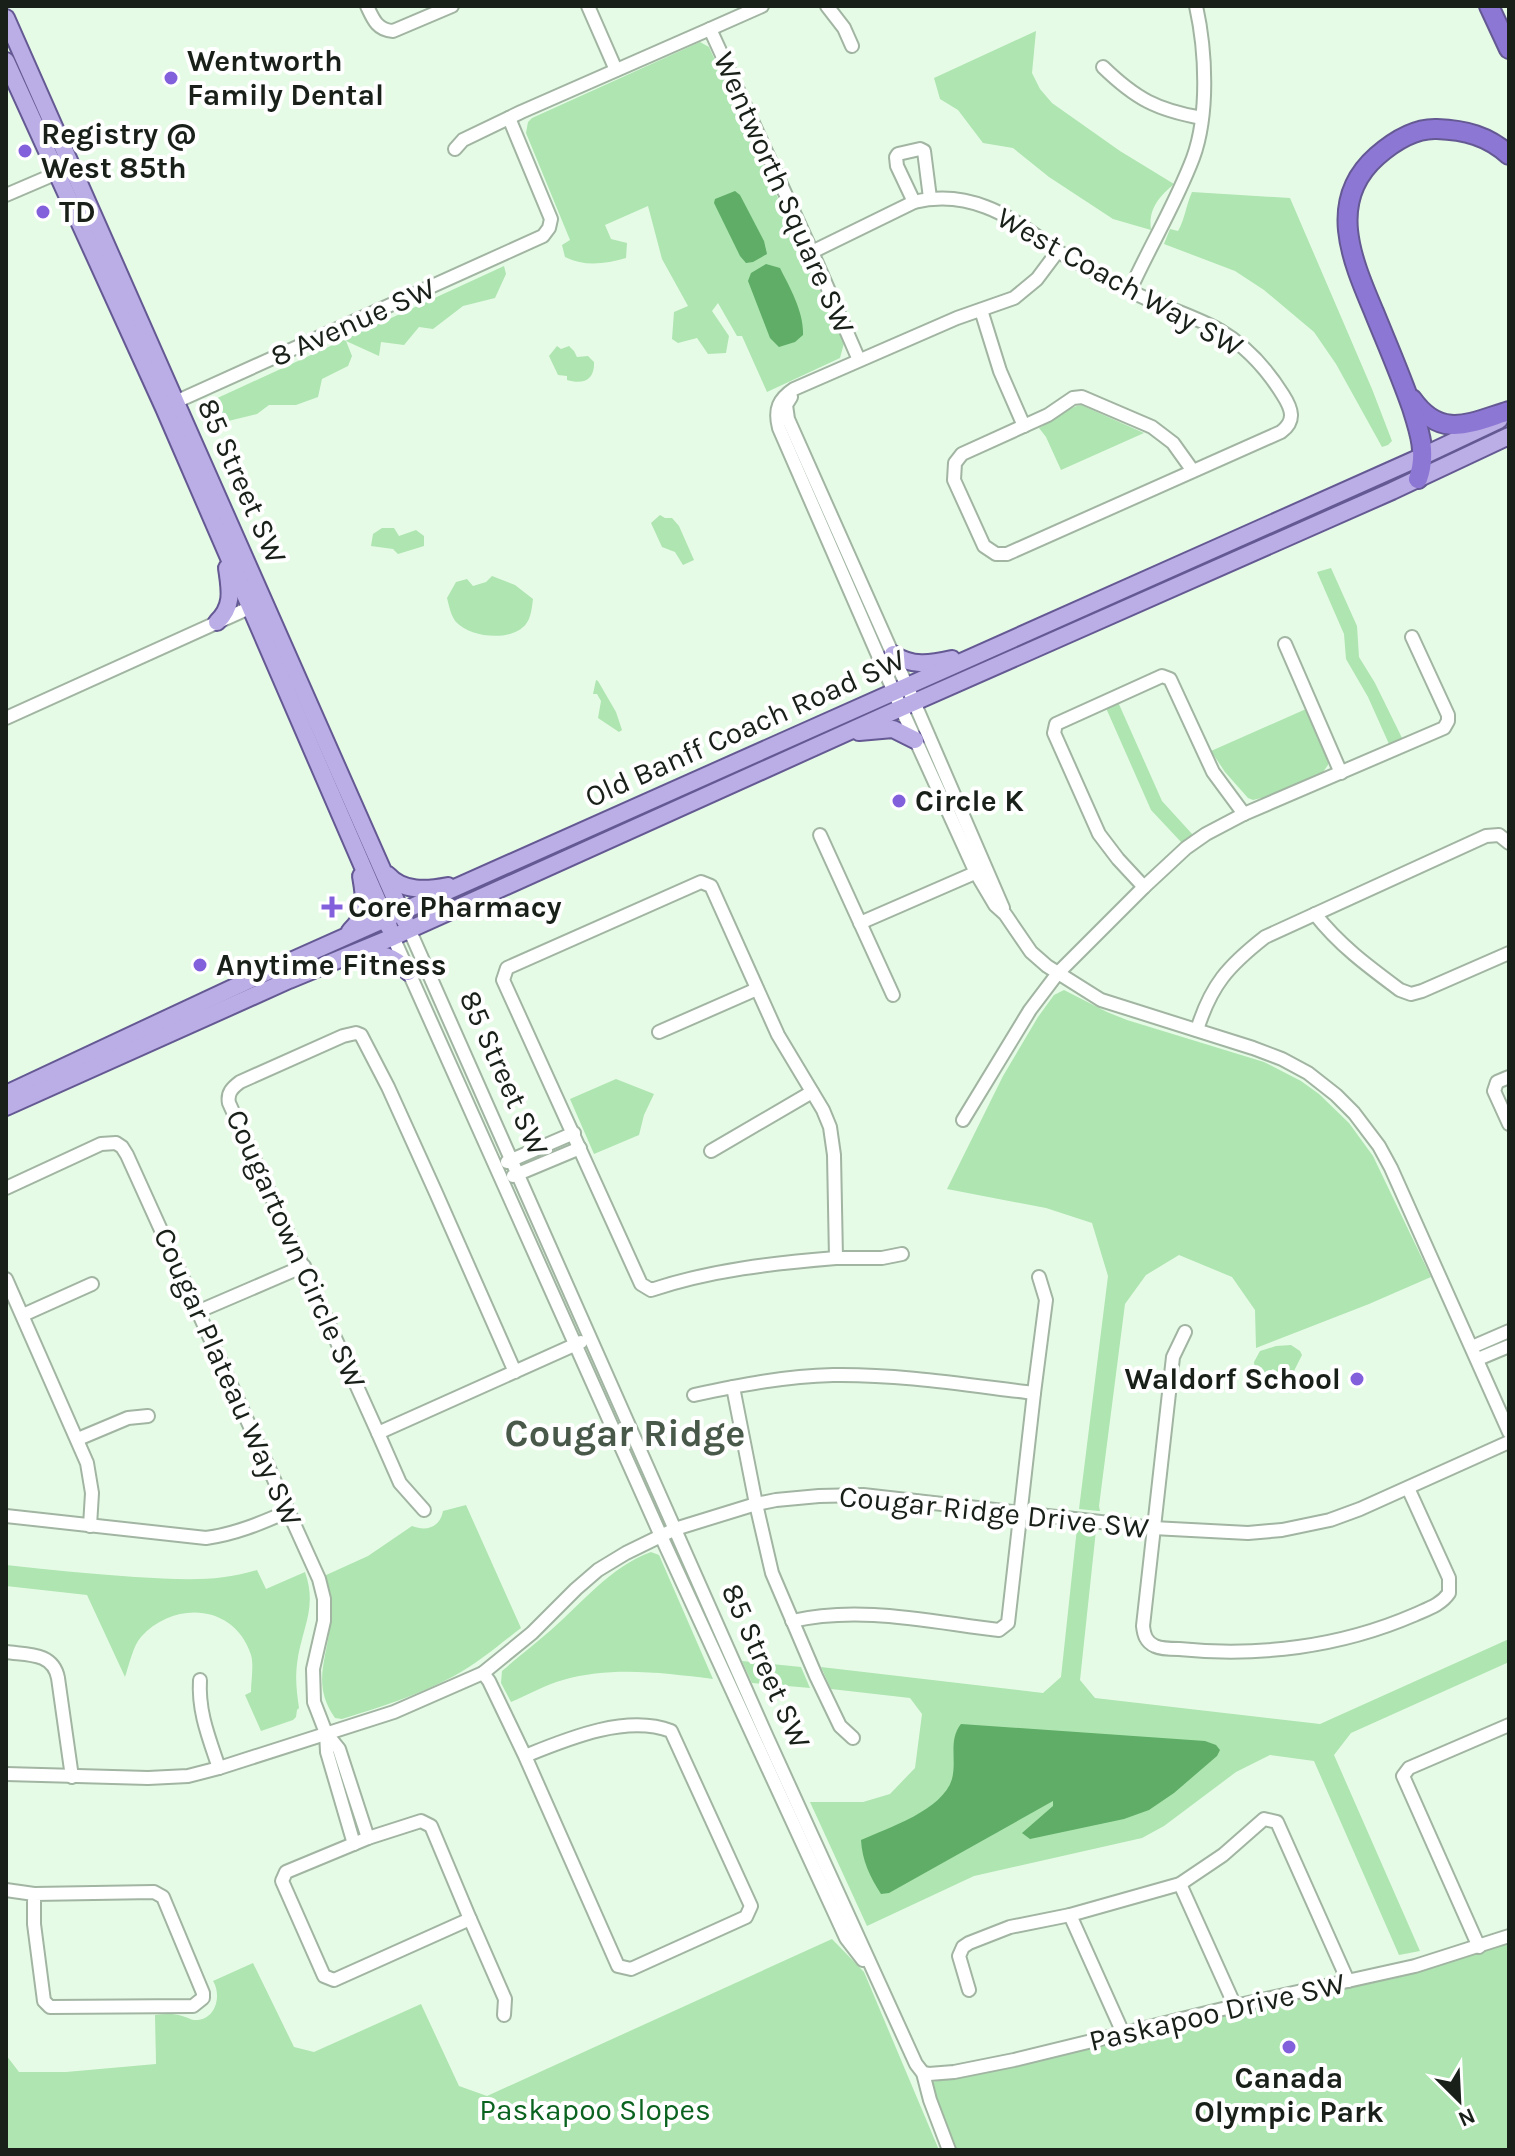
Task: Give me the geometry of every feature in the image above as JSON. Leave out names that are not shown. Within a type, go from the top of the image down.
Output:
[{"type":"highway","points":[[1489,6],[1509,49]]},
{"type":"highway","points":[[1418,479],[1423,456],[1422,441],[1407,393],[1351,253],[1347,224],[1349,204],[1355,184],[1366,166],[1406,136],[1430,128],[1458,129],[1475,134],[1498,145],[1509,155]]},
{"type":"highway","points":[[1407,393],[1430,419],[1452,425],[1461,426],[1509,413]]},
{"type":"main road","name":"85 Street SW","points":[[6,18],[65,169],[258,604],[382,867],[401,912],[401,933]]},
{"type":"main road","name":"85 Street SW","points":[[6,61],[65,169]]},
{"type":"main road","name":"85 Street SW","points":[[170,405],[226,550],[258,604],[385,919],[401,933]]},
{"type":"main road","name":"Old Banff Coach Road SW","points":[[6,1094],[339,939],[1423,456],[1509,413]]},
{"type":"main road","name":"Old Banff Coach Road SW","points":[[6,1107],[1509,436]]},
{"type":"main road","points":[[217,622],[225,615],[231,598],[226,550]]},
{"type":"main road","points":[[893,654],[909,663],[918,664],[981,653]]},
{"type":"main road","points":[[842,734],[893,729],[915,740]]},
{"type":"main road","points":[[339,939],[358,923],[363,912],[358,854]]},
{"type":"main road","points":[[382,867],[396,883],[415,888],[444,887],[479,878]]},
{"type":"main road","points":[[315,969],[365,956],[383,955],[395,958],[408,972]]},
{"type":"street","points":[[367,6],[376,23],[390,31],[452,6]]},
{"type":"street","points":[[588,6],[616,70]]},
{"type":"street","points":[[710,29],[762,6]]},
{"type":"street","points":[[827,6],[852,46]]},
{"type":"street","points":[[1130,290],[1194,156],[1204,91],[1201,28],[1196,6]]},
{"type":"street","name":"Wentworth Square SW","points":[[455,149],[463,140],[509,118],[710,29],[859,360],[807,382],[783,402],[826,519],[862,600]]},
{"type":"street","points":[[1103,67],[1144,101],[1170,112],[1202,118]]},
{"type":"street","name":"8 Avenue SW","points":[[170,405],[543,236],[551,219],[509,118]]},
{"type":"street","points":[[914,202],[897,166],[898,154],[920,149],[924,151],[930,198]]},
{"type":"street","points":[[6,195],[65,169]]},
{"type":"street","name":"West Coach Way SW","points":[[812,252],[914,202],[930,198],[965,200],[1009,217],[1058,251],[1130,290],[1203,322],[1237,343],[1267,372],[1290,407],[1291,420],[1281,432],[1193,471]]},
{"type":"street","points":[[859,360],[957,318],[1014,298],[1047,268],[1058,251]]},
{"type":"street","points":[[981,310],[1000,371],[1024,426]]},
{"type":"street","points":[[1073,398],[1087,398],[1152,427],[1173,443],[1193,471],[1007,554],[996,554],[984,546],[954,480],[953,470],[956,459],[962,454],[1048,415],[1073,398]]},
{"type":"street","points":[[862,600],[893,654],[901,688]]},
{"type":"street","points":[[862,600],[955,808],[990,898],[1031,952],[1101,1000],[1282,1059],[1308,1073],[1354,1113],[1391,1168],[1509,1432]]},
{"type":"street","points":[[6,718],[258,604]]},
{"type":"street","points":[[963,1120],[1030,1010],[1058,973],[1186,848],[1244,814],[1444,728],[1448,715],[1412,637]]},
{"type":"street","points":[[1285,644],[1341,773]]},
{"type":"street","points":[[1144,887],[1099,834],[1054,733],[1056,724],[1162,676],[1170,679],[1213,772],[1244,814]]},
{"type":"street","points":[[908,705],[915,740],[955,808]]},
{"type":"street","points":[[820,835],[893,995]]},
{"type":"street","points":[[1197,1030],[1212,991],[1237,961],[1265,937],[1486,836],[1499,835],[1509,843]]},
{"type":"street","points":[[860,923],[981,870]]},
{"type":"street","points":[[836,1258],[830,1127],[823,1110],[784,1048],[711,886],[701,882],[507,968],[503,980],[641,1284],[651,1290],[677,1281],[755,1266],[902,1254]]},
{"type":"street","points":[[1315,914],[1352,953],[1406,993],[1422,991],[1509,953]]},
{"type":"street","name":"85 Street SW","points":[[401,933],[408,972],[661,1536],[846,1938],[875,1976]]},
{"type":"street","name":"85 Street SW","points":[[401,933],[513,1160],[875,1976],[923,2073],[949,2150]]},
{"type":"street","points":[[659,1032],[757,989]]},
{"type":"street","name":"Cougartown Circle SW","points":[[424,1510],[400,1483],[228,1098],[233,1087],[343,1036],[361,1035],[388,1087],[515,1372]]},
{"type":"street","points":[[1509,1077],[1497,1082],[1494,1091],[1509,1124]]},
{"type":"street","points":[[711,1151],[812,1092]]},
{"type":"street","points":[[497,1167],[574,1133]]},
{"type":"street","name":"Cougar Plateau Way SW","points":[[6,1188],[101,1144],[116,1143],[127,1155],[319,1579],[324,1599],[324,1621],[312,1684],[314,1702],[326,1733]]},
{"type":"street","points":[[503,1181],[580,1148]]},
{"type":"street","points":[[197,1312],[304,1266]]},
{"type":"street","points":[[792,1621],[843,1614],[999,1630],[1008,1623],[1046,1300],[1039,1277]]},
{"type":"street","points":[[6,1279],[87,1463],[92,1493],[90,1526]]},
{"type":"street","points":[[23,1315],[92,1284]]},
{"type":"street","points":[[1475,1353],[1509,1331]]},
{"type":"street","points":[[1185,1332],[1173,1357],[1153,1528],[1143,1626],[1150,1643],[1156,1647],[1182,1650],[1238,1652],[1321,1644],[1401,1620],[1440,1603],[1449,1593],[1449,1578],[1408,1488]]},
{"type":"street","points":[[378,1433],[590,1338]]},
{"type":"street","points":[[1475,1353],[1509,1346]]},
{"type":"street","points":[[694,1395],[792,1378],[862,1375],[1034,1393]]},
{"type":"street","points":[[733,1387],[772,1573],[840,1726],[853,1738]]},
{"type":"street","points":[[78,1439],[128,1418],[148,1416]]},
{"type":"street","name":"Cougar Ridge Drive SW","points":[[6,1774],[188,1776],[415,1704],[483,1673],[532,1633],[598,1570],[626,1553],[675,1529],[756,1504],[819,1496],[863,1495],[1153,1528],[1248,1533],[1330,1520],[1509,1442]]},
{"type":"street","points":[[6,1516],[206,1538],[250,1528],[289,1511]]},
{"type":"street","points":[[6,1652],[41,1657],[53,1664],[58,1678],[72,1777]]},
{"type":"street","points":[[483,1673],[525,1756],[618,1966],[631,1969],[746,1917],[751,1906],[671,1731],[645,1726],[602,1730],[575,1736],[525,1756]]},
{"type":"street","points":[[200,1680],[202,1716],[219,1768]]},
{"type":"street","points":[[1479,1947],[1403,1776],[1409,1768],[1509,1725]]},
{"type":"street","points":[[326,1733],[339,1749],[368,1838]]},
{"type":"street","points":[[326,1733],[327,1752],[354,1844]]},
{"type":"street","points":[[969,1990],[959,1956],[966,1945],[1010,1927],[1070,1915],[1180,1884],[1223,1855],[1264,1819],[1277,1822],[1348,1981]]},
{"type":"street","points":[[470,1919],[334,1980],[324,1976],[282,1881],[286,1872],[368,1838],[421,1821],[431,1826],[505,1999],[504,2015]]},
{"type":"street","points":[[1180,1884],[1235,2006]]},
{"type":"street","points":[[6,1890],[34,1894],[154,1892],[163,1897],[203,1998],[193,2006],[50,2007],[44,2001],[34,1924],[34,1894]]},
{"type":"street","points":[[1070,1915],[1123,2033]]},
{"type":"street","name":"Paskapoo Drive SW","points":[[923,2073],[954,2072],[1415,1966],[1509,1936]]},
{"type":"green space","points":[[1036,31],[1032,73],[1052,103],[1174,184],[1156,204],[1151,216],[1151,230],[1113,219],[1049,177],[1013,148],[983,143],[958,110],[940,99],[934,78]]},
{"type":"green space","points":[[700,42],[709,47],[844,343],[840,358],[767,392],[742,336],[737,336],[718,303],[712,311],[729,336],[726,353],[708,354],[697,338],[678,343],[672,339],[674,312],[688,306],[662,259],[648,206],[605,225],[611,239],[627,243],[626,258],[595,264],[565,257],[562,245],[570,240],[526,133],[532,118]]},
{"type":"green space","points":[[1192,192],[1290,198],[1372,389],[1392,441],[1388,445],[1382,447],[1336,364],[1314,332],[1264,290],[1235,271],[1164,244],[1170,229],[1178,231]]},
{"type":"green space","points":[[504,266],[506,274],[495,298],[463,306],[433,329],[419,327],[404,345],[381,342],[379,356],[346,341],[352,356],[348,366],[322,379],[318,397],[296,405],[269,405],[257,414],[212,425],[199,414],[200,406]]},
{"type":"green space","points":[[557,346],[561,349],[569,346],[577,357],[588,356],[594,362],[587,380],[578,382],[558,375],[549,356]]},
{"type":"green space","points":[[1081,405],[1144,433],[1061,470],[1039,428]]},
{"type":"green space","points":[[660,515],[672,518],[679,526],[694,560],[683,565],[675,552],[662,547],[651,523]]},
{"type":"green space","points":[[382,528],[394,528],[399,536],[416,530],[424,536],[424,546],[398,554],[393,549],[371,546],[373,534]]},
{"type":"green space","points":[[1331,568],[1357,626],[1359,657],[1402,738],[1389,744],[1368,697],[1346,659],[1344,634],[1317,572]]},
{"type":"green space","points":[[492,576],[515,585],[533,599],[528,622],[511,634],[491,636],[471,632],[456,622],[450,611],[447,598],[456,582],[467,579],[473,586],[486,582]]},
{"type":"green space","points":[[596,680],[616,712],[622,730],[619,732],[598,718],[601,701],[597,694],[593,694]]},
{"type":"green space","points":[[1118,702],[1162,801],[1193,835],[1182,843],[1151,810],[1106,708]]},
{"type":"green space","points":[[1306,709],[1328,758],[1328,765],[1323,772],[1263,801],[1261,798],[1248,798],[1211,751]]},
{"type":"green space","points":[[1064,990],[1127,1020],[1264,1062],[1319,1094],[1349,1123],[1373,1156],[1431,1277],[1256,1348],[1255,1310],[1232,1277],[1179,1255],[1146,1275],[1125,1304],[1100,1511],[1079,1509],[1108,1276],[1092,1223],[1046,1208],[947,1189],[1003,1076],[1038,1017],[1054,995]]},
{"type":"green space","points":[[616,1079],[654,1094],[639,1135],[594,1154],[570,1099]]},
{"type":"green space","points":[[1291,1345],[1302,1355],[1294,1371],[1284,1376],[1273,1369],[1263,1374],[1255,1370],[1254,1362],[1260,1351]]},
{"type":"green space","points":[[466,1505],[521,1628],[472,1665],[441,1683],[385,1705],[342,1719],[335,1718],[322,1684],[330,1620],[324,1576],[368,1556],[412,1526],[432,1527],[443,1511]]},
{"type":"green space","points":[[1077,1528],[1096,1530],[1080,1680],[1095,1698],[1320,1724],[1509,1639],[1509,1662],[1351,1733],[1334,1755],[1420,1951],[1399,1955],[1314,1761],[1270,1755],[1236,1772],[1164,1826],[1142,1838],[974,1876],[867,1926],[810,1802],[863,1802],[890,1794],[915,1768],[922,1714],[910,1698],[831,1689],[821,1667],[1043,1693],[1061,1677]]},
{"type":"green space","points":[[651,1552],[659,1555],[713,1679],[638,1672],[600,1673],[556,1682],[511,1702],[501,1683],[502,1671],[597,1586],[622,1567]]},
{"type":"green space","points":[[6,1565],[181,1579],[227,1577],[257,1570],[266,1589],[305,1572],[310,1597],[297,1664],[299,1708],[296,1717],[261,1731],[245,1695],[251,1692],[251,1655],[232,1625],[218,1617],[186,1613],[155,1625],[138,1641],[125,1677],[87,1595],[6,1586]]},
{"type":"green space","points":[[742,1661],[801,1667],[810,1688],[752,1683]]},
{"type":"green space","name":"Canada Olympic Park","points":[[1509,1936],[1509,2150],[950,2150],[925,2084]]},
{"type":"green space","name":"Paskapoo Slopes","points":[[832,1939],[864,1972],[939,2150],[6,2150],[6,2055],[19,2072],[66,2072],[156,2064],[155,2015],[175,2014],[194,2020],[208,2016],[217,2000],[213,1981],[253,1963],[294,2047],[314,2052],[421,2004],[459,2086],[487,2096]]},
{"type":"shaded area","points":[[735,191],[764,241],[767,254],[753,262],[746,263],[740,256],[714,203],[715,199]]},
{"type":"shaded area","points":[[766,264],[780,268],[796,300],[803,326],[803,335],[795,342],[779,347],[770,338],[748,281],[751,273]]},
{"type":"shaded area","points":[[961,1724],[1205,1741],[1220,1750],[1174,1793],[1149,1810],[1124,1819],[1030,1839],[1022,1833],[1053,1806],[1053,1801],[889,1893],[881,1894],[867,1868],[861,1840],[913,1817],[947,1790],[952,1779],[955,1737]]},
{"type":"place","name":"Wentworth Family Dental","points":[[171,78]]},
{"type":"place","name":"Registry @ West 85th","points":[[25,151]]},
{"type":"place","name":"TD","points":[[43,212]]},
{"type":"place","name":"Circle K","points":[[899,801]]},
{"type":"place","name":"Core Pharmacy","points":[[332,907]]},
{"type":"place","name":"Anytime Fitness","points":[[200,965]]},
{"type":"place","name":"Waldorf School","points":[[1357,1379]]},
{"type":"place","name":"Canada Olympic Park","points":[[1289,2047]]},
{"type":"district","name":"Cougar Ridge","points":[[625,1433]]}]
